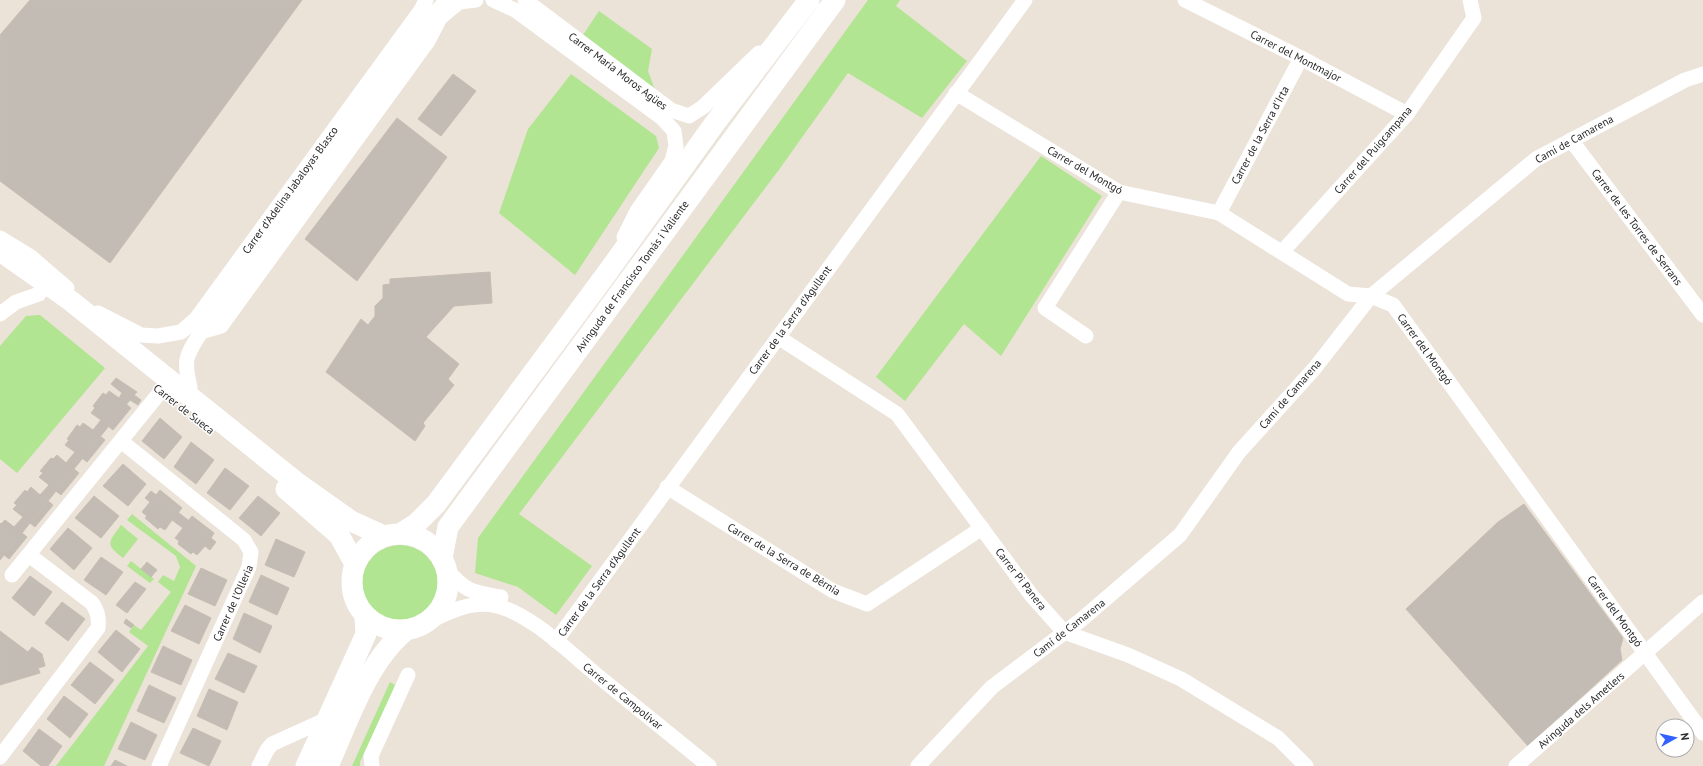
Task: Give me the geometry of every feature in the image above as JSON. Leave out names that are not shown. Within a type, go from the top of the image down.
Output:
[{"type":"main road","name":"Avinguda de Francisco Tomás i Valiente","points":[[444,563],[448,527],[835,0]]},
{"type":"main road","name":"Avinguda de Francisco Tomás i Valiente","points":[[392,535],[416,524],[436,504],[607,273],[715,123],[805,7]]},
{"type":"main road","name":"Carrer de Sueca","points":[[0,251],[71,301],[296,482],[351,521],[392,535]]},
{"type":"main road","name":"Carrer de Sueca","points":[[0,265],[39,294],[292,494],[340,535],[355,564]]},
{"type":"main road","points":[[392,535],[416,536],[430,545],[444,563],[448,584],[445,600],[438,613],[426,623],[405,631],[392,631],[379,626],[366,618],[358,607],[352,594],[351,579],[355,564],[362,552],[372,542],[392,535]]},
{"type":"main road","points":[[306,766],[366,634],[366,618]]},
{"type":"main road","points":[[328,766],[370,673],[387,648],[405,631]]},
{"type":"street","name":"Carrer d'Adelina Jabaloyas Blasco","points":[[128,329],[141,336],[158,336],[181,332],[196,319],[417,16],[426,0]]},
{"type":"street","points":[[190,387],[185,368],[189,351],[201,332],[221,326],[428,41],[440,18],[453,1],[476,0]]},
{"type":"street","name":"Carrer María Moros Agües","points":[[493,0],[515,10],[662,118],[674,131],[676,146],[672,161],[637,211],[607,273]]},
{"type":"street","name":"Carrer María Moros Agües","points":[[525,0],[671,110],[689,116],[704,107],[805,7]]},
{"type":"street","name":"Carrer de la Serra d'Agullent","points":[[556,641],[667,487],[1025,0]]},
{"type":"street","name":"Carrer del Montmajor","points":[[1184,0],[1301,58],[1407,114]]},
{"type":"street","name":"Carrer del Puigcampana","points":[[1282,252],[1407,114],[1474,18],[1470,0]]},
{"type":"street","name":"Carrer de la Serra d'Irta","points":[[1219,213],[1301,58]]},
{"type":"street","name":"Camí de Camarena","points":[[918,766],[992,687],[1081,620],[1180,535],[1239,452],[1314,369],[1371,296],[1536,159],[1685,80],[1703,74]]},
{"type":"street","name":"Carrer del Montgó","points":[[956,93],[1119,192],[1219,213],[1348,294],[1371,296],[1393,304],[1703,733]]},
{"type":"street","name":"Carrer de les Torres de Serrans","points":[[1571,140],[1703,315]]},
{"type":"street","points":[[1086,336],[1045,308],[1119,192]]},
{"type":"street","name":"Carrer de Sueca","points":[[0,238],[31,257],[98,313],[337,505],[338,512]]},
{"type":"street","points":[[0,314],[16,302],[39,294]]},
{"type":"street","name":"Carrer de Sueca","points":[[98,313],[128,329]]},
{"type":"street","name":"Carrer Pi Panera","points":[[778,336],[897,414],[1032,596],[1064,632],[1128,655],[1181,680],[1278,738],[1306,766]]},
{"type":"street","points":[[12,575],[161,391]]},
{"type":"street","name":"Carrer de l'Olleria","points":[[121,441],[244,540],[251,552],[249,567],[159,766]]},
{"type":"street","name":"Carrer de la Serra de Bèrnia","points":[[667,487],[834,591],[867,604],[982,528]]},
{"type":"street","points":[[0,757],[98,628],[99,619],[97,610],[92,603],[29,554]]},
{"type":"street","name":"Carrer de Campolivar","points":[[444,563],[457,581],[469,590],[515,602],[524,609],[536,626]]},
{"type":"street","name":"Avinguda dels Ametlers","points":[[1516,766],[1646,654],[1703,602]]},
{"type":"street","name":"Carrer de Campolivar","points":[[426,623],[452,611],[480,604],[492,605],[512,610],[556,641],[709,766]]},
{"type":"street","points":[[372,766],[372,756],[408,675]]},
{"type":"street","points":[[259,766],[266,750],[272,744],[328,719]]},
{"type":"green space","points":[[868,0],[900,0],[896,6],[967,61],[922,118],[848,73],[778,171],[519,514],[592,566],[556,615],[518,587],[475,573],[478,538]]},
{"type":"green space","points":[[599,11],[652,49],[648,71],[655,90],[583,35]]},
{"type":"green space","points":[[571,74],[656,136],[659,148],[575,275],[499,213],[528,129]]},
{"type":"green space","points":[[1041,156],[1102,196],[1001,356],[964,324],[905,401],[876,377]]},
{"type":"green space","points":[[40,315],[105,368],[17,473],[0,459],[0,346],[26,316]]},
{"type":"green space","points":[[132,514],[196,566],[104,766],[56,766],[148,646],[129,632],[134,625],[141,630],[171,592],[158,582],[163,575],[174,581],[180,567],[176,556],[127,520]]},
{"type":"green space","points":[[121,525],[138,539],[123,558],[113,549],[110,543]]},
{"type":"green space","points":[[400,545],[414,548],[427,556],[435,569],[438,583],[435,597],[427,610],[414,618],[400,621],[386,618],[373,610],[365,597],[362,583],[365,569],[373,556],[386,548]]},
{"type":"green space","points":[[131,561],[154,579],[150,583],[127,566]]},
{"type":"green space","points":[[390,682],[395,685],[394,691],[360,762],[360,766],[352,766]]},
{"type":"building","points":[[30,0],[302,0],[110,263],[0,181],[0,35]]},
{"type":"building","points":[[453,74],[476,91],[441,136],[418,119]]},
{"type":"building","points":[[397,118],[447,157],[357,281],[305,239]]},
{"type":"building","points":[[490,272],[492,303],[454,306],[426,337],[459,364],[448,379],[454,385],[423,423],[425,426],[415,441],[326,372],[361,319],[368,325],[375,316],[375,306],[383,298],[383,285],[390,284],[390,279]]},
{"type":"building","points":[[116,378],[137,392],[134,395],[141,400],[138,405],[130,400],[0,560],[0,523],[1,524],[5,520],[14,527],[23,517],[13,509],[17,505],[14,503],[25,490],[27,492],[31,487],[40,495],[49,485],[39,477],[43,473],[40,471],[51,458],[53,459],[57,455],[66,463],[75,452],[65,445],[69,440],[67,439],[77,425],[80,427],[83,423],[93,430],[101,420],[91,413],[95,408],[93,406],[103,393],[106,395],[109,391],[119,398],[122,393],[111,384]]},
{"type":"building","points":[[126,404],[131,408],[113,430],[108,426]]},
{"type":"building","points":[[160,418],[182,437],[164,459],[142,441]]},
{"type":"building","points":[[100,436],[105,440],[87,462],[82,458]]},
{"type":"building","points":[[191,442],[214,460],[196,484],[174,467]]},
{"type":"building","points":[[123,464],[146,484],[128,506],[103,486]]},
{"type":"building","points":[[225,468],[249,486],[230,510],[207,493]]},
{"type":"building","points":[[74,469],[79,473],[61,495],[56,491]]},
{"type":"building","points":[[160,490],[182,508],[178,513],[156,495]]},
{"type":"building","points":[[151,491],[216,542],[210,550],[205,546],[197,555],[193,552],[191,554],[178,544],[179,541],[175,538],[183,528],[172,520],[165,530],[160,527],[158,529],[145,518],[147,516],[142,512],[150,502],[145,498]]},
{"type":"building","points":[[94,496],[119,516],[101,538],[75,518]]},
{"type":"building","points":[[258,496],[280,513],[261,536],[239,518]]},
{"type":"building","points":[[48,501],[53,505],[35,527],[30,523]]},
{"type":"building","points":[[1524,504],[1623,638],[1620,649],[1622,660],[1528,746],[1406,609],[1498,522]]},
{"type":"building","points":[[192,516],[214,533],[211,538],[188,521]]},
{"type":"building","points":[[68,528],[92,548],[74,570],[50,549]]},
{"type":"building","points":[[22,533],[27,537],[9,559],[4,555]]},
{"type":"building","points":[[276,539],[305,552],[294,577],[265,565]]},
{"type":"building","points":[[101,557],[123,572],[106,595],[84,580]]},
{"type":"building","points":[[147,562],[157,570],[151,577],[141,569]]},
{"type":"building","points":[[201,568],[227,580],[215,606],[188,594]]},
{"type":"building","points":[[261,575],[289,588],[277,615],[249,602]]},
{"type":"building","points":[[30,576],[52,592],[34,616],[12,598]]},
{"type":"building","points":[[135,582],[146,589],[127,613],[116,605]]},
{"type":"building","points":[[62,602],[85,619],[68,641],[45,623]]},
{"type":"building","points":[[185,605],[211,618],[199,644],[171,631]]},
{"type":"building","points":[[244,613],[272,626],[260,653],[233,639]]},
{"type":"building","points":[[126,619],[134,625],[131,628],[124,623]]},
{"type":"building","points":[[116,630],[140,649],[122,672],[98,652]]},
{"type":"building","points":[[0,631],[28,652],[32,647],[42,654],[45,666],[38,668],[40,673],[0,685]]},
{"type":"building","points":[[163,646],[192,660],[181,685],[151,672]]},
{"type":"building","points":[[228,653],[257,666],[244,693],[215,679]]},
{"type":"building","points":[[90,662],[114,680],[95,704],[71,685]]},
{"type":"building","points":[[149,685],[176,698],[164,723],[137,711]]},
{"type":"building","points":[[209,689],[238,702],[227,730],[197,716]]},
{"type":"building","points":[[64,696],[88,714],[70,738],[47,719]]},
{"type":"building","points":[[131,722],[157,735],[145,760],[118,749]]},
{"type":"building","points":[[193,728],[221,741],[209,766],[180,753]]},
{"type":"building","points":[[39,729],[62,746],[48,766],[41,766],[23,751]]},
{"type":"building","points":[[115,760],[127,766],[111,766]]}]
